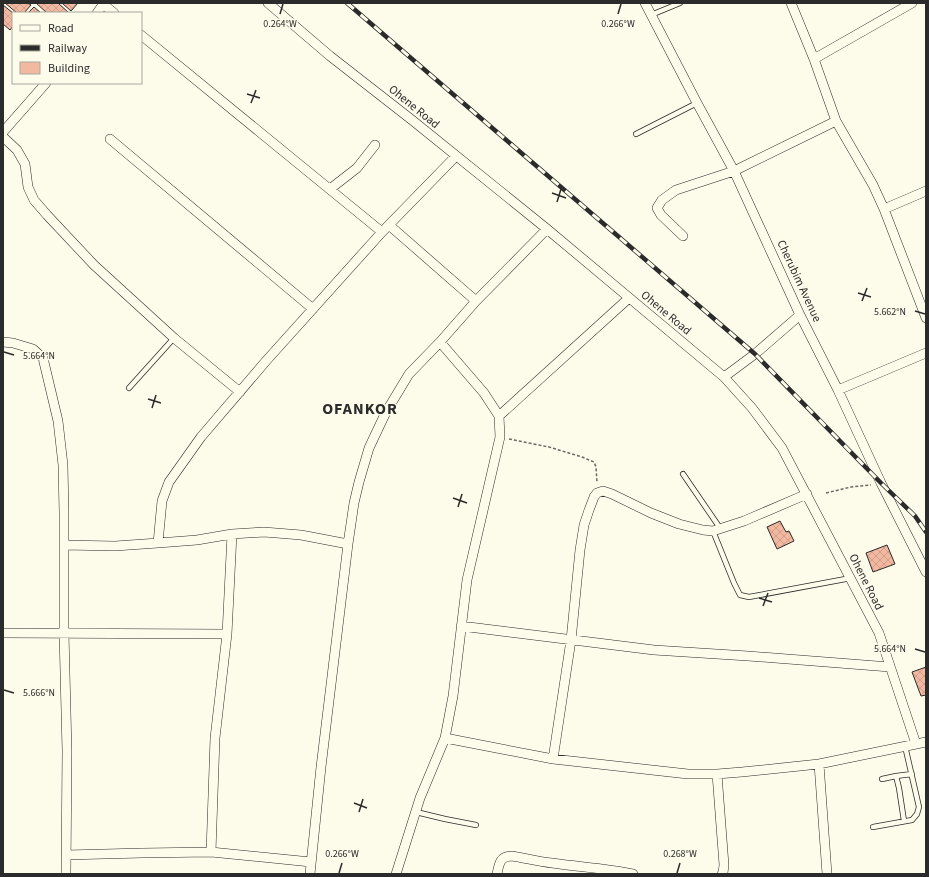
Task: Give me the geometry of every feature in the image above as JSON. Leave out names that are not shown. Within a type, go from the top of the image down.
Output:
[{"type":"street","name":"Ohene Road","points":[[268,3],[330,56],[547,229],[724,377],[752,408],[782,448],[879,633],[916,744]]},
{"type":"street","name":"Cherubim Avenue","points":[[645,3],[734,171],[800,315],[838,390],[881,483],[926,572]]},
{"type":"street","points":[[792,3],[814,59],[836,122],[873,185],[884,209],[926,318]]},
{"type":"street","points":[[814,59],[912,3]]},
{"type":"street","points":[[98,12],[104,4],[113,12]]},
{"type":"street","points":[[142,36],[330,188],[386,228],[476,301]]},
{"type":"street","points":[[3,132],[45,84]]},
{"type":"street","points":[[683,236],[661,215],[657,208],[662,200],[676,190],[734,171],[836,122]]},
{"type":"street","points":[[3,137],[17,150],[25,164],[28,188],[34,200],[94,265],[174,338],[240,392]]},
{"type":"street","points":[[110,139],[313,309]]},
{"type":"street","points":[[330,188],[357,168],[375,146]]},
{"type":"street","points":[[158,543],[162,500],[169,482],[201,437],[386,228],[456,156]]},
{"type":"street","points":[[884,209],[926,192]]},
{"type":"street","points":[[310,874],[348,544],[358,482],[369,448],[386,412],[410,374],[476,301],[547,229]]},
{"type":"street","points":[[499,416],[629,298]]},
{"type":"street","points":[[724,377],[755,354],[800,315]]},
{"type":"street","points":[[3,342],[13,343],[33,349],[43,358],[58,421],[63,464],[66,874]]},
{"type":"street","points":[[396,874],[420,798],[445,738],[453,696],[467,580],[500,437],[499,416],[484,393],[440,342]]},
{"type":"street","points":[[838,390],[926,354]]},
{"type":"street","points":[[553,759],[571,640],[584,525],[594,497],[597,493],[603,491],[612,494],[650,513],[680,524],[703,530],[716,529],[744,521],[807,494]]},
{"type":"street","points":[[64,545],[115,546],[196,540],[232,534],[264,532],[300,535],[348,544]]},
{"type":"street","points":[[211,852],[215,738],[227,634],[232,534]]},
{"type":"street","points":[[461,626],[654,650],[890,667]]},
{"type":"street","points":[[3,633],[227,634]]},
{"type":"street","points":[[445,738],[553,759],[688,774],[717,774],[819,764],[926,742]]},
{"type":"street","points":[[819,764],[827,874]]},
{"type":"street","points":[[717,774],[724,865],[722,874]]},
{"type":"street","points":[[66,856],[211,852],[311,862]]},
{"type":"street","points":[[496,874],[499,864],[503,858],[512,856],[633,874]]},
{"type":"lane","points":[[651,15],[680,3]]},
{"type":"lane","points":[[636,134],[697,103]]},
{"type":"lane","points":[[129,388],[174,338]]},
{"type":"lane","points":[[683,474],[716,529],[734,583],[740,595],[749,597],[851,578]]},
{"type":"lane","points":[[873,827],[912,820],[917,814],[919,807],[905,746]]},
{"type":"lane","points":[[882,779],[912,774]]},
{"type":"lane","points":[[896,776],[904,821]]},
{"type":"lane","points":[[416,812],[476,825]]},
{"type":"path","points":[[500,437],[549,447],[594,462],[596,467],[597,493]]},
{"type":"path","points":[[826,493],[851,487],[881,483]]},
{"type":"building","points":[[5,3],[28,3],[31,5],[25,12],[16,12]]},
{"type":"building","points":[[36,3],[58,3],[68,12],[46,12]]},
{"type":"building","points":[[62,3],[78,3],[71,11]]},
{"type":"building","points":[[3,5],[12,12],[12,27],[10,30],[3,24]]},
{"type":"building","points":[[34,7],[40,12],[29,12]]},
{"type":"building","points":[[780,521],[786,532],[789,531],[794,541],[777,549],[767,527]]},
{"type":"building","points":[[887,545],[895,564],[873,572],[866,553]]},
{"type":"building","points":[[926,667],[926,695],[921,696],[912,672]]},
{"type":"railway","points":[[347,3],[755,354],[915,516],[926,532]]},
{"type":"district","name":"OFANKOR","points":[[360,409]]}]
